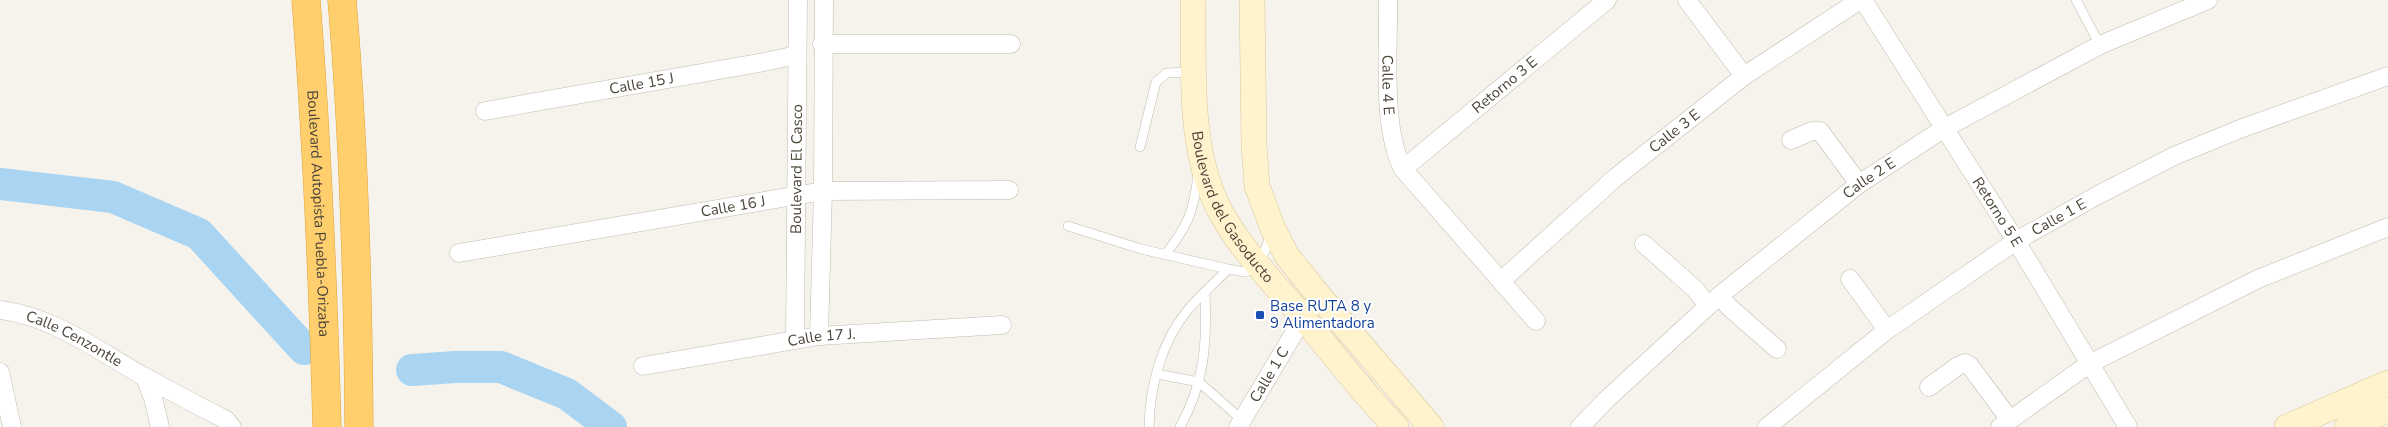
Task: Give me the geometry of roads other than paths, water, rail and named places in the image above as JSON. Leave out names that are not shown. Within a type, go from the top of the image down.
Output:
[{"type":"highway","name":"Boulevard Autopista Puebla-Orizaba","points":[[306,0],[323,295],[327,427]]},
{"type":"highway","points":[[342,0],[350,114],[358,304],[359,427]]},
{"type":"street","name":"Boulevard El Casco","points":[[795,339],[798,194],[798,0]]},
{"type":"street","name":"Boulevard El Casco","points":[[819,336],[823,190],[822,44],[824,0]]},
{"type":"street","name":"Boulevard del Gasoducto","points":[[1192,0],[1197,124],[1200,155],[1210,189],[1224,216],[1259,266],[1303,318],[1384,422]]},
{"type":"street","name":"Boulevard del Gasoducto","points":[[1252,0],[1254,144],[1257,186],[1273,229],[1287,256],[1320,298],[1431,427]]},
{"type":"street","name":"Calle 4 E","points":[[1388,0],[1390,129],[1395,151],[1403,168]]},
{"type":"street","name":"Retorno 3 E","points":[[1403,168],[1608,0]]},
{"type":"street","points":[[1687,0],[1744,76]]},
{"type":"street","name":"Calle 3 E","points":[[1502,280],[1614,178],[1744,76],[1862,0]]},
{"type":"street","name":"Retorno 5 E","points":[[1862,0],[2016,241],[2128,427]]},
{"type":"street","name":"Calle 2 E","points":[[1580,427],[1606,400],[1713,301],[1859,184],[1944,129],[2100,45],[2208,0]]},
{"type":"street","points":[[822,44],[1011,44]]},
{"type":"street","name":"Calle 15 J","points":[[485,111],[764,62],[797,54]]},
{"type":"street","name":"Calle 1 E","points":[[1767,427],[1887,330],[2016,241],[2098,195],[2174,156],[2240,129],[2388,76]]},
{"type":"street","points":[[1792,140],[1812,131],[1820,131],[1859,184]]},
{"type":"street","points":[[1403,168],[1536,321]]},
{"type":"street","name":"Calle 16 J","points":[[459,253],[823,190],[1009,190]]},
{"type":"street","points":[[1929,387],[1958,366],[1965,364],[1970,366],[2005,423],[2089,364],[2258,279],[2388,227]]},
{"type":"street","points":[[1644,244],[1695,289],[1713,301],[1729,307],[1777,349]]},
{"type":"street","points":[[1850,279],[1887,330]]},
{"type":"street","name":"Calle 1 C","points":[[1240,423],[1303,318],[1320,298]]},
{"type":"street","name":"Calle Cenzontle","points":[[0,310],[32,316],[80,338],[144,377],[226,420],[232,427]]},
{"type":"street","name":"Calle 17 J.","points":[[643,366],[819,336],[1002,325]]},
{"type":"street","points":[[0,376],[12,427]]},
{"type":"street","points":[[144,377],[153,398],[160,427]]},
{"type":"street","points":[[2287,427],[2388,383]]},
{"type":"street","points":[[2347,427],[2388,410]]},
{"type":"lane","points":[[2076,0],[2100,45]]},
{"type":"lane","points":[[1140,147],[1156,82],[1167,73],[1195,72]]},
{"type":"lane","points":[[1165,255],[1188,223],[1195,198],[1200,155]]},
{"type":"lane","points":[[1068,226],[1165,255],[1245,272],[1259,266],[1273,229]]},
{"type":"lane","points":[[1149,427],[1162,353],[1173,330],[1188,310],[1228,269]]},
{"type":"lane","points":[[1180,427],[1192,406],[1205,355],[1205,293]]},
{"type":"lane","points":[[1157,374],[1199,382],[1240,423]]},
{"type":"waterway","points":[[0,184],[113,197],[199,234],[304,349]]},
{"type":"waterway","points":[[412,370],[455,367],[501,367],[567,394],[611,427]]},
{"type":"place","name":"Base RUTA 8 y 9 Alimentadora","points":[[1260,315]]}]
